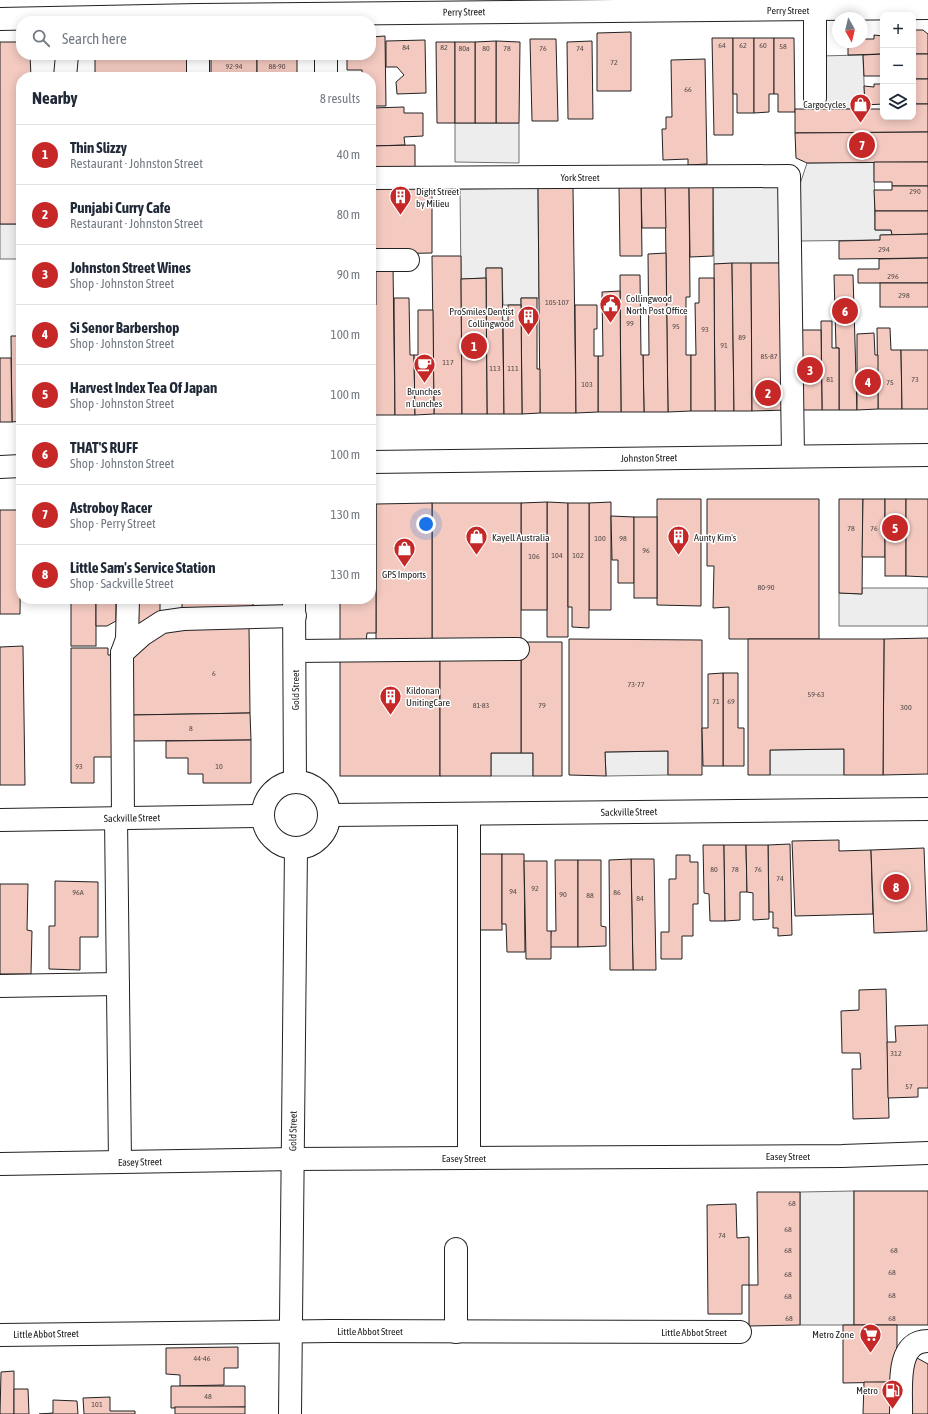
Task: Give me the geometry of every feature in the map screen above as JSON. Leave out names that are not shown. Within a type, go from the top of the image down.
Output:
[{"type":"street","name":"Perry Street","points":[[240,16],[325,12],[613,5],[815,10],[928,8]]},
{"type":"street","points":[[815,10],[815,98]]},
{"type":"street","name":"Perry Street","points":[[32,16],[64,13],[144,16]]},
{"type":"street","name":"Perry Street","points":[[0,19],[16,18]]},
{"type":"street","points":[[65,72],[67,60]]},
{"type":"street","points":[[198,60],[198,72]]},
{"type":"street","points":[[326,60],[326,72]]},
{"type":"street","name":"York Street","points":[[376,178],[789,176],[793,456]]},
{"type":"street","points":[[376,260],[408,260]]},
{"type":"street","name":"Johnston Street","points":[[376,462],[928,455]]},
{"type":"street","points":[[0,467],[16,466]]},
{"type":"street","points":[[120,1162],[118,984],[119,818],[122,653],[127,639],[128,604]]},
{"type":"street","points":[[122,653],[142,635],[162,622],[294,608]]},
{"type":"street","name":"Gold Street","points":[[294,608],[295,782]]},
{"type":"street","points":[[295,651],[518,649]]},
{"type":"street","points":[[295,782],[306,783],[319,792],[328,805],[330,815],[328,825],[316,842],[307,847],[296,848],[282,844],[270,835],[265,826],[263,816],[269,796],[285,784],[295,782]]},
{"type":"street","name":"Sackville Street","points":[[330,815],[928,809]]},
{"type":"street","points":[[469,814],[469,1158]]},
{"type":"street","name":"Sackville Street","points":[[0,820],[263,816]]},
{"type":"street","name":"Gold Street","points":[[290,1414],[296,848]]},
{"type":"street","points":[[0,986],[118,984]]},
{"type":"street","name":"Easey Street","points":[[0,1164],[293,1159],[834,1156],[928,1153]]},
{"type":"street","points":[[456,1250],[456,1332]]},
{"type":"street","name":"Little Abbot Street","points":[[0,1335],[291,1331],[740,1332]]},
{"type":"street","points":[[901,1414],[902,1364],[910,1348],[921,1341],[928,1341]]},
{"type":"shaded area","points":[[863,55],[865,109],[820,109],[819,56]]},
{"type":"shaded area","points":[[455,123],[519,123],[519,163],[455,162]]},
{"type":"shaded area","points":[[874,162],[875,230],[891,230],[892,235],[881,235],[880,240],[800,241],[798,190],[807,163]]},
{"type":"shaded area","points":[[785,185],[786,263],[714,264],[713,186]]},
{"type":"shaded area","points":[[538,188],[539,298],[521,298],[521,305],[503,305],[502,268],[486,268],[486,278],[461,279],[460,189]]},
{"type":"shaded area","points":[[0,224],[16,224],[16,259],[0,259]]},
{"type":"shaded area","points":[[862,588],[928,588],[928,626],[839,626],[839,593],[862,594]]},
{"type":"shaded area","points":[[844,749],[844,775],[770,775],[770,750]]},
{"type":"shaded area","points":[[668,751],[668,775],[606,776],[605,752]]},
{"type":"shaded area","points":[[491,753],[533,753],[533,776],[491,776]]},
{"type":"shaded area","points":[[854,1191],[854,1325],[800,1325],[800,1192]]},
{"type":"building","points":[[916,30],[923,30],[928,34],[928,54],[916,54]]},
{"type":"building","points":[[631,32],[631,91],[597,91],[597,33]]},
{"type":"building","points":[[874,35],[880,36],[880,54],[848,55],[848,48],[868,48],[868,39],[874,39]]},
{"type":"building","points":[[385,36],[386,106],[376,106],[376,72],[347,70],[347,60],[376,60],[376,37]]},
{"type":"building","points":[[712,38],[733,38],[733,135],[714,135]]},
{"type":"building","points":[[733,38],[754,38],[754,113],[737,113],[737,94],[733,94]]},
{"type":"building","points":[[754,38],[774,38],[774,94],[769,94],[769,112],[754,113]]},
{"type":"building","points":[[774,38],[794,38],[795,112],[778,112],[778,94],[774,94]]},
{"type":"building","points":[[530,39],[556,39],[558,121],[532,121]]},
{"type":"building","points":[[425,40],[426,93],[397,94],[396,82],[404,75],[397,67],[386,67],[386,41]]},
{"type":"building","points":[[496,41],[520,42],[519,123],[496,123]]},
{"type":"building","points":[[496,41],[496,123],[475,123],[475,42]]},
{"type":"building","points":[[592,41],[593,119],[568,119],[567,42]]},
{"type":"building","points":[[0,42],[16,42],[16,60],[30,60],[31,72],[16,72],[16,224],[0,224]]},
{"type":"building","points":[[436,42],[455,42],[455,123],[437,123]]},
{"type":"building","points":[[455,42],[475,42],[475,123],[455,123]]},
{"type":"building","points":[[880,54],[880,76],[864,76],[863,55]]},
{"type":"building","points":[[916,54],[928,54],[928,79],[916,79]]},
{"type":"building","points":[[705,59],[707,164],[688,165],[688,159],[663,160],[662,129],[666,129],[666,117],[672,117],[671,60]]},
{"type":"building","points":[[95,60],[190,60],[190,72],[95,72]]},
{"type":"building","points":[[211,60],[257,60],[257,72],[211,72]]},
{"type":"building","points":[[257,60],[297,60],[297,72],[257,72]]},
{"type":"building","points":[[916,79],[928,79],[928,104],[916,104]]},
{"type":"building","points":[[874,84],[880,84],[880,104],[865,105],[864,86],[874,87]]},
{"type":"building","name":"Cargocycles","points":[[916,104],[928,104],[928,132],[795,133],[795,109],[880,109],[880,120],[916,120]]},
{"type":"building","points":[[404,107],[404,113],[423,113],[423,136],[404,137],[405,145],[376,146],[376,108]]},
{"type":"building","points":[[928,132],[928,162],[807,163],[796,158],[795,133]]},
{"type":"building","points":[[415,145],[415,168],[376,168],[376,146]]},
{"type":"building","points":[[874,162],[928,162],[928,186],[892,186],[892,182],[874,182]]},
{"type":"building","name":"Dight Street by Milieu","points":[[376,180],[432,180],[432,253],[376,254]]},
{"type":"building","points":[[665,186],[689,186],[690,297],[686,297],[686,355],[691,355],[691,411],[668,412]]},
{"type":"building","points":[[665,186],[666,228],[642,228],[641,187]]},
{"type":"building","points":[[689,186],[713,186],[713,256],[690,257]]},
{"type":"building","points":[[892,186],[928,186],[928,211],[875,211],[874,190],[892,190]]},
{"type":"building","points":[[619,187],[641,187],[642,256],[620,256]]},
{"type":"building","points":[[538,188],[573,188],[576,413],[540,413]]},
{"type":"building","points":[[875,211],[928,211],[928,234],[892,235],[891,230],[875,230]]},
{"type":"building","points":[[928,234],[928,258],[839,259],[839,241],[880,240],[880,235]]},
{"type":"building","points":[[666,253],[668,412],[644,412],[643,355],[649,355],[648,254]]},
{"type":"building","points":[[432,256],[461,256],[462,414],[434,414]]},
{"type":"building","points":[[928,258],[928,283],[858,283],[858,269],[879,269],[879,259]]},
{"type":"building","points":[[732,263],[734,411],[715,411],[714,264]]},
{"type":"building","points":[[732,263],[751,263],[752,411],[734,411]]},
{"type":"building","points":[[751,263],[786,263],[788,410],[752,411]]},
{"type":"building","points":[[376,266],[393,266],[395,415],[376,415]]},
{"type":"building","points":[[486,268],[502,268],[504,414],[487,414]]},
{"type":"building","points":[[620,275],[640,275],[641,355],[643,355],[644,412],[621,412]]},
{"type":"building","points":[[834,275],[853,275],[857,410],[839,410],[839,348],[836,348]]},
{"type":"building","points":[[486,278],[487,414],[462,414],[461,279]]},
{"type":"building","points":[[699,278],[714,278],[715,411],[691,411],[691,355],[696,355],[695,303],[699,303]]},
{"type":"building","points":[[880,283],[928,283],[928,307],[880,307]]},
{"type":"building","name":"Collingwood North Post Office","points":[[620,291],[621,412],[598,412],[598,356],[603,356],[602,292]]},
{"type":"building","points":[[394,298],[409,298],[410,355],[414,355],[415,415],[395,415]]},
{"type":"building","name":"ProSmiles Dentist Collingwood","points":[[521,298],[537,298],[537,369],[540,369],[540,413],[522,414]]},
{"type":"building","points":[[508,305],[521,305],[522,414],[504,414],[503,321],[508,321]]},
{"type":"building","points":[[575,305],[597,305],[597,329],[594,329],[594,356],[598,356],[598,412],[576,413]]},
{"type":"building","name":"Brunches n Lunches","points":[[418,310],[433,310],[434,414],[415,415],[414,355],[418,355]]},
{"type":"building","points":[[821,321],[832,321],[832,348],[839,348],[839,410],[822,410]]},
{"type":"building","points":[[877,328],[890,328],[891,350],[901,350],[902,409],[878,409]]},
{"type":"building","points":[[798,330],[821,330],[822,410],[799,410]]},
{"type":"building","points":[[874,333],[875,355],[878,355],[878,409],[857,410],[857,334]]},
{"type":"building","points":[[11,336],[16,336],[16,422],[12,422]]},
{"type":"building","points":[[901,350],[928,350],[928,409],[902,409]]},
{"type":"building","points":[[0,358],[11,358],[12,422],[0,422]]},
{"type":"building","name":"Aunty Kim's","points":[[657,499],[701,499],[701,606],[657,605]]},
{"type":"building","points":[[707,499],[819,499],[819,639],[729,639],[729,607],[713,608],[714,566],[707,566]]},
{"type":"building","points":[[839,499],[863,499],[862,594],[839,593]]},
{"type":"building","points":[[863,499],[885,499],[885,557],[862,557]]},
{"type":"building","points":[[885,499],[906,499],[906,576],[885,576]]},
{"type":"building","points":[[906,499],[928,499],[928,577],[906,576]]},
{"type":"building","points":[[547,502],[568,503],[568,637],[547,637]]},
{"type":"building","points":[[547,502],[547,610],[521,610],[521,503]]},
{"type":"building","points":[[611,502],[611,610],[589,610],[589,503]]},
{"type":"building","name":"Kayell Australia","points":[[432,503],[521,503],[521,642],[432,642]]},
{"type":"building","name":"GPS Imports","points":[[432,503],[432,642],[376,642],[376,504]]},
{"type":"building","points":[[568,503],[589,503],[589,628],[572,627],[572,607],[568,607]]},
{"type":"building","points":[[0,510],[16,510],[16,604],[20,604],[20,614],[0,614]]},
{"type":"building","points":[[611,516],[634,517],[634,583],[618,583],[618,560],[612,560]]},
{"type":"building","points":[[634,517],[657,517],[657,598],[634,598]]},
{"type":"building","points":[[71,604],[96,604],[96,646],[71,646]]},
{"type":"building","points":[[96,604],[116,604],[116,621],[107,626],[96,626]]},
{"type":"building","points":[[138,604],[160,604],[160,614],[138,630]]},
{"type":"building","points":[[182,604],[253,604],[253,613],[182,613]]},
{"type":"building","points":[[340,604],[376,604],[376,633],[367,633],[366,642],[340,643]]},
{"type":"building","points":[[249,626],[250,713],[131,715],[130,652],[164,627]]},
{"type":"building","points":[[928,638],[928,774],[883,775],[884,639]]},
{"type":"building","points":[[569,639],[702,640],[702,775],[668,775],[668,751],[605,752],[606,776],[569,775]]},
{"type":"building","points":[[748,639],[884,639],[883,775],[844,775],[844,749],[770,750],[770,775],[748,775]]},
{"type":"building","points":[[521,642],[562,642],[562,776],[533,776],[533,753],[521,753]]},
{"type":"building","points":[[23,646],[25,785],[0,785],[0,647]]},
{"type":"building","points":[[71,648],[108,648],[108,655],[116,655],[116,757],[94,757],[94,783],[71,783]]},
{"type":"building","name":"Kildonan UnitingCare","points":[[340,657],[440,657],[440,776],[340,776]]},
{"type":"building","points":[[440,657],[521,657],[521,753],[491,753],[491,776],[440,776]]},
{"type":"building","points":[[723,673],[738,673],[738,728],[744,728],[744,766],[723,766]]},
{"type":"building","points":[[723,673],[723,766],[703,766],[702,728],[708,728],[708,674]]},
{"type":"building","points":[[250,713],[251,740],[132,741],[131,715]]},
{"type":"building","points":[[251,740],[251,783],[203,783],[203,774],[188,774],[188,758],[166,758],[166,741]]},
{"type":"building","points":[[839,840],[839,851],[871,850],[873,914],[795,916],[792,841]]},
{"type":"building","points":[[790,844],[792,935],[778,936],[778,928],[773,928],[773,912],[769,912],[768,845]]},
{"type":"building","points":[[703,845],[724,845],[725,921],[710,921],[709,894],[704,893]]},
{"type":"building","points":[[724,845],[746,845],[747,892],[740,892],[740,920],[725,921]]},
{"type":"building","points":[[746,845],[768,845],[769,919],[753,920],[753,893],[747,892]]},
{"type":"building","points":[[924,848],[927,931],[874,933],[871,850]]},
{"type":"building","points":[[478,854],[502,854],[502,930],[478,930]]},
{"type":"building","points":[[502,854],[524,854],[525,952],[507,952],[506,924],[502,924]]},
{"type":"building","points":[[676,855],[690,855],[690,862],[698,862],[698,904],[693,904],[693,936],[682,936],[682,959],[661,959],[661,932],[669,932],[669,879],[676,879]]},
{"type":"building","points":[[631,859],[654,859],[656,970],[633,970]]},
{"type":"building","points":[[631,859],[633,970],[610,970],[609,860]]},
{"type":"building","points":[[555,860],[578,860],[578,947],[550,947],[551,931],[556,931]]},
{"type":"building","points":[[578,860],[601,860],[601,926],[606,927],[606,946],[578,947]]},
{"type":"building","points":[[524,861],[547,861],[547,931],[551,931],[551,959],[526,959]]},
{"type":"building","points":[[55,881],[98,882],[98,937],[80,937],[80,970],[49,969],[49,926],[55,926]]},
{"type":"building","points":[[0,884],[28,884],[27,930],[32,931],[31,974],[0,974]]},
{"type":"building","points":[[886,989],[889,1118],[853,1119],[852,1069],[861,1069],[860,1053],[842,1053],[841,1011],[859,1010],[859,990]]},
{"type":"building","points":[[928,1025],[928,1088],[918,1088],[918,1097],[888,1098],[887,1042],[896,1042],[895,1026]]},
{"type":"building","points":[[854,1191],[928,1191],[928,1325],[854,1325]]},
{"type":"building","points":[[757,1192],[800,1192],[800,1325],[749,1326],[749,1285],[758,1285]]},
{"type":"building","points":[[736,1204],[737,1238],[749,1237],[749,1285],[742,1285],[742,1314],[708,1314],[707,1205]]},
{"type":"building","points":[[843,1325],[897,1325],[897,1382],[843,1383]]},
{"type":"building","points":[[238,1347],[238,1368],[224,1368],[224,1385],[180,1386],[180,1375],[166,1374],[166,1348]]},
{"type":"building","points":[[897,1347],[928,1364],[928,1414],[863,1414],[864,1382],[897,1382]]},
{"type":"building","points":[[14,1371],[14,1414],[0,1414],[1,1372]]},
{"type":"building","points":[[171,1386],[245,1386],[245,1407],[171,1408]]},
{"type":"building","points":[[14,1389],[28,1389],[29,1414],[14,1414]]},
{"type":"building","points":[[110,1397],[110,1411],[135,1411],[135,1414],[84,1414],[83,1398]]},
{"type":"building","points":[[53,1400],[77,1401],[78,1414],[39,1414],[53,1413]]},
{"type":"building","points":[[175,1407],[245,1407],[245,1414],[175,1414]]},
{"type":"place","name":"Cargocycles","points":[[861,124]]},
{"type":"place","name":"Astroboy Racer","points":[[862,145]]},
{"type":"place","name":"Dight Street by Milieu","points":[[401,216]]},
{"type":"place","name":"THAT'S RUFF","points":[[845,311]]},
{"type":"place","name":"Collingwood North Post Office","points":[[611,324]]},
{"type":"place","name":"ProSmiles Dentist Collingwood","points":[[529,336]]},
{"type":"place","name":"Thin Slizzy","points":[[474,346]]},
{"type":"place","name":"Johnston Street Wines","points":[[810,370]]},
{"type":"place","name":"Si Senor Barbershop","points":[[868,382]]},
{"type":"place","name":"Brunches n Lunches","points":[[424,384]]},
{"type":"place","name":"Punjabi Curry Cafe","points":[[768,393]]},
{"type":"place","name":"Harvest Index Tea Of Japan","points":[[895,528]]},
{"type":"place","name":"Kayell Australia","points":[[476,556]]},
{"type":"place","name":"Aunty Kim's","points":[[679,556]]},
{"type":"place","name":"GPS Imports","points":[[404,568]]},
{"type":"place","name":"Kildonan UnitingCare","points":[[390,716]]},
{"type":"place","name":"Little Sam's Service Station","points":[[896,887]]},
{"type":"place","name":"Metro Zone","points":[[870,1354]]},
{"type":"place","name":"Metro","points":[[893,1410]]}]
